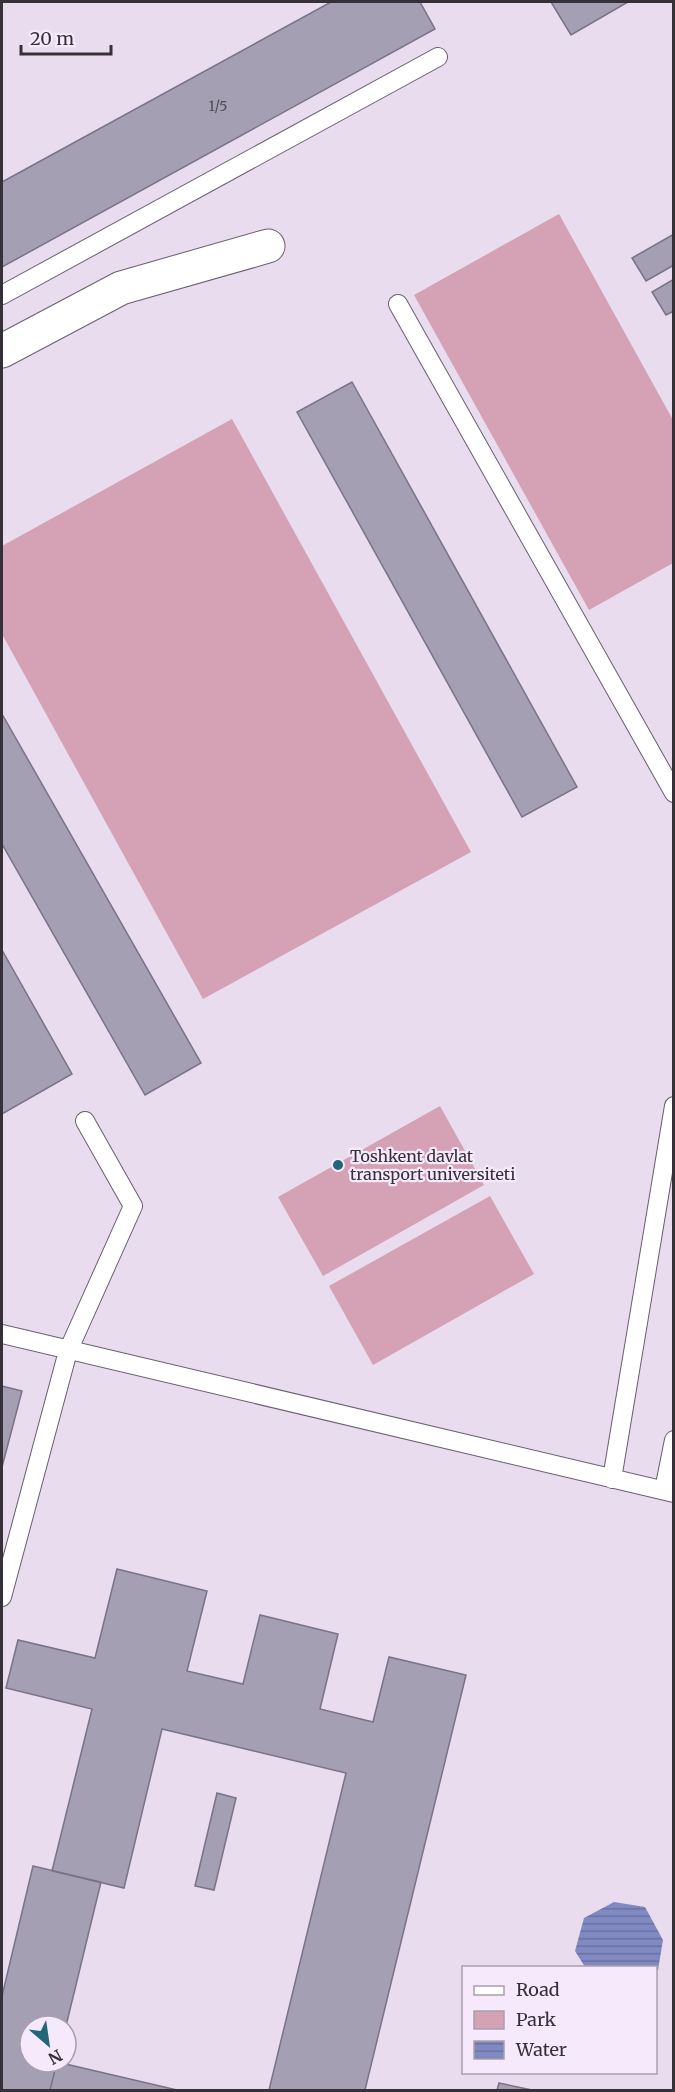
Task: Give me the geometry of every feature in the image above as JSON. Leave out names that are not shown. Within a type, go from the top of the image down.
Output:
[{"type":"street","points":[[2,351],[121,288],[268,246]]},
{"type":"lane","points":[[2,295],[438,57]]},
{"type":"lane","points":[[398,304],[674,793]]},
{"type":"lane","points":[[612,1479],[674,1106]]},
{"type":"lane","points":[[2,1597],[68,1351],[133,1206],[85,1121]]},
{"type":"lane","points":[[2,1334],[669,1492],[674,1440]]},
{"type":"green space","points":[[559,214],[673,420],[673,563],[589,610],[414,295]]},
{"type":"green space","points":[[232,419],[471,852],[203,999],[2,634],[2,546]]},
{"type":"green space","points":[[440,1106],[484,1185],[323,1276],[278,1197]]},
{"type":"green space","points":[[490,1196],[534,1274],[373,1365],[329,1286]]},
{"type":"water","points":[[614,1902],[645,1907],[663,1940],[658,1970],[657,1966],[584,1966],[575,1951],[584,1918]]},
{"type":"building","points":[[331,2],[420,2],[435,29],[2,267],[2,182]]},
{"type":"building","points":[[551,2],[628,2],[571,35]]},
{"type":"building","points":[[674,234],[674,265],[646,281],[632,258]]},
{"type":"building","points":[[674,279],[674,311],[666,315],[652,292]]},
{"type":"building","points":[[352,382],[577,787],[522,817],[297,412]]},
{"type":"building","points":[[2,714],[201,1063],[145,1095],[2,844]]},
{"type":"building","points":[[2,950],[72,1074],[2,1114]]},
{"type":"building","points":[[2,1386],[22,1391],[2,1467]]},
{"type":"building","points":[[117,1569],[207,1591],[187,1671],[243,1684],[260,1615],[338,1634],[320,1709],[373,1722],[389,1657],[466,1675],[365,2090],[269,2090],[346,1773],[162,1729],[124,1888],[52,1871],[92,1709],[6,1688],[18,1640],[95,1658]]},
{"type":"building","points":[[217,1793],[236,1798],[214,1890],[195,1886]]},
{"type":"building","points":[[33,1866],[101,1882],[69,2014],[18,2014],[18,2074],[54,2074],[50,2090],[2,2090],[2,1996]]},
{"type":"building","points":[[78,2067],[177,2090],[50,2090],[54,2074],[78,2074]]},
{"type":"building","points":[[499,2083],[532,2090],[497,2090]]},
{"type":"place","name":"Toshkent davlat transport universiteti","points":[[338,1165]]}]
